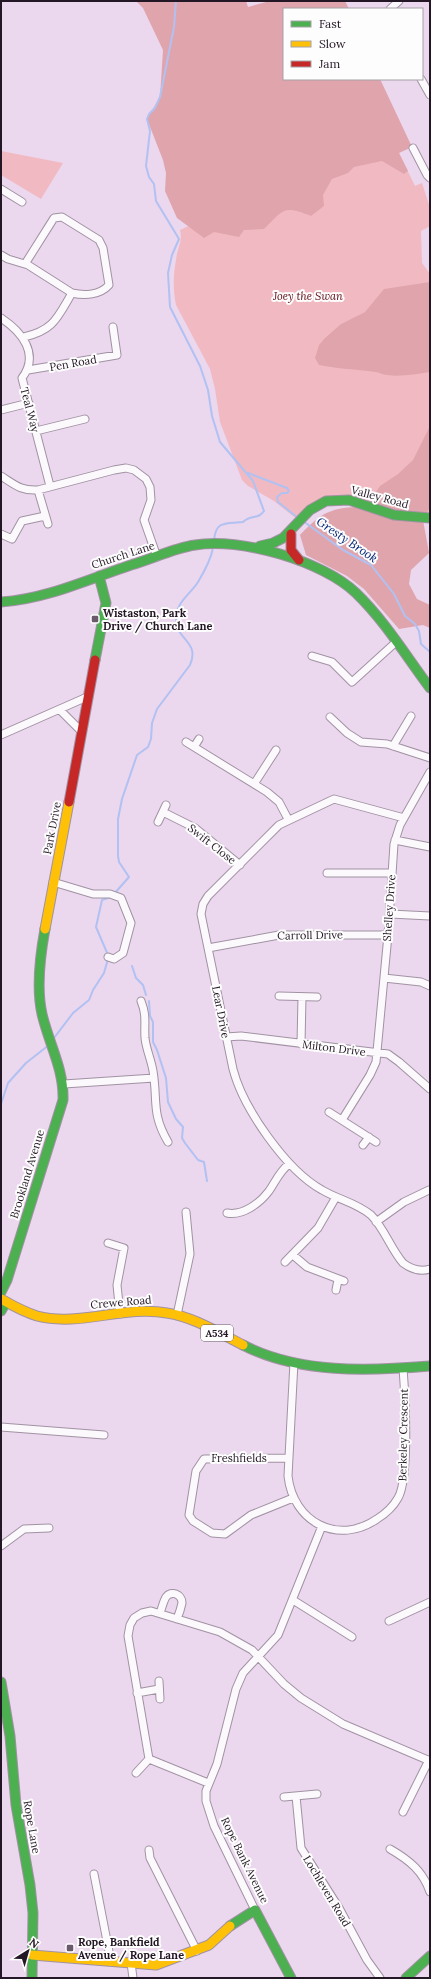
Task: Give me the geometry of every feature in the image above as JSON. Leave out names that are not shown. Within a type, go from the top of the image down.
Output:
[{"type":"street","points":[[391,8],[399,1]]},
{"type":"street","points":[[422,80],[430,95]]},
{"type":"street","points":[[414,148],[426,175],[430,178]]},
{"type":"street","points":[[1,189],[22,202]]},
{"type":"street","points":[[1,255],[8,259],[25,264],[72,293],[83,296],[104,291],[109,285],[103,248],[99,240],[62,217],[54,218],[25,264]]},
{"type":"street","points":[[1,318],[13,326],[24,337],[39,333],[50,327],[72,293]]},
{"type":"street","name":"Pen Road","points":[[28,370],[117,355],[114,327]]},
{"type":"street","name":"Teal Way","points":[[24,337],[30,362],[28,370],[22,378],[50,486]]},
{"type":"street","points":[[1,410],[29,403]]},
{"type":"street","points":[[36,431],[85,419]]},
{"type":"street","points":[[1,476],[22,489],[38,490],[126,468],[140,474],[150,487],[151,500],[144,520],[157,557]]},
{"type":"street","points":[[1,534],[12,539],[22,521],[46,520],[38,490]]},
{"type":"street","name":"Valley Road","points":[[254,547],[273,544],[291,534],[305,516],[324,501],[338,499],[361,502],[381,512],[405,518],[430,518]]},
{"type":"street","points":[[291,534],[291,550],[299,561]]},
{"type":"street","name":"Church Lane","points":[[1,602],[24,600],[194,545],[209,543],[254,547]]},
{"type":"street","points":[[254,547],[299,561],[342,582],[353,590],[374,613],[430,688]]},
{"type":"street","name":"Park Drive","points":[[64,1084],[55,1048],[42,1013],[39,989],[40,949],[106,603],[104,591],[98,576]]},
{"type":"street","points":[[312,656],[332,662],[352,682],[396,642]]},
{"type":"street","points":[[1,735],[87,697]]},
{"type":"street","points":[[60,710],[81,731]]},
{"type":"street","points":[[394,746],[408,727],[411,716]]},
{"type":"street","points":[[330,717],[342,724],[361,742],[394,746],[430,758]]},
{"type":"street","points":[[194,747],[199,739]]},
{"type":"street","points":[[186,742],[254,784],[279,802],[288,820]]},
{"type":"street","points":[[254,784],[276,750]]},
{"type":"street","name":"Shelley Drive","points":[[342,1120],[370,1075],[377,1053],[390,914],[395,840],[404,818],[430,772]]},
{"type":"street","name":"Lear Drive","points":[[404,818],[334,799],[288,820],[279,825],[208,896],[203,904],[202,914],[232,1069],[240,1091],[252,1112],[289,1164],[308,1181],[336,1197],[365,1210],[376,1222],[403,1263],[410,1268],[421,1270],[430,1269]]},
{"type":"street","points":[[158,822],[166,805]]},
{"type":"street","name":"Swift Close","points":[[163,812],[195,828],[240,865]]},
{"type":"street","points":[[395,840],[430,847]]},
{"type":"street","points":[[327,873],[392,873]]},
{"type":"street","points":[[53,882],[93,894],[114,895],[121,898],[131,922],[122,953],[114,959],[108,957]]},
{"type":"street","points":[[390,914],[430,916]]},
{"type":"street","name":"Carroll Drive","points":[[208,948],[279,935],[388,935]]},
{"type":"street","points":[[384,978],[420,982],[430,986]]},
{"type":"street","points":[[279,996],[317,997]]},
{"type":"street","points":[[301,1044],[302,997]]},
{"type":"street","points":[[141,1001],[146,1018],[146,1044],[154,1078],[156,1112],[162,1133],[168,1142]]},
{"type":"street","name":"Milton Drive","points":[[226,1037],[240,1036],[388,1054],[395,1058],[430,1089]]},
{"type":"street","points":[[64,1084],[154,1078]]},
{"type":"street","name":"Brookland Avenue","points":[[1,1292],[7,1280],[63,1100],[64,1084]]},
{"type":"street","points":[[329,1112],[376,1142]]},
{"type":"street","points":[[363,1145],[368,1137]]},
{"type":"street","points":[[231,1215],[242,1213],[264,1196],[279,1172],[289,1164]]},
{"type":"street","points":[[376,1222],[412,1202],[429,1190]]},
{"type":"street","points":[[285,1262],[318,1228],[336,1197]]},
{"type":"street","points":[[177,1315],[190,1254],[186,1212]]},
{"type":"street","points":[[108,1243],[124,1248],[117,1285],[120,1314]]},
{"type":"street","points":[[293,1255],[307,1267],[341,1280],[336,1290]]},
{"type":"street","points":[[1,1311],[3,1301]]},
{"type":"street","name":"Crewe Road","points":[[3,1301],[28,1314],[57,1319],[154,1311],[177,1315],[260,1353],[294,1362],[344,1367],[403,1368],[430,1366]]},
{"type":"street","name":"Berkeley Crescent","points":[[294,1362],[288,1458],[288,1476],[293,1498],[304,1513],[322,1526],[337,1531],[356,1530],[382,1516],[399,1498],[404,1467],[405,1425],[403,1368]]},
{"type":"street","points":[[1,1427],[104,1435]]},
{"type":"street","name":"Freshfields","points":[[288,1458],[204,1459],[196,1471],[188,1512],[193,1521],[212,1533],[225,1534],[251,1515],[293,1498]]},
{"type":"street","name":"Rope Bank Avenue","points":[[291,1978],[255,1910],[214,1826],[206,1801],[208,1783],[217,1764],[236,1689],[243,1674],[278,1635],[322,1526]]},
{"type":"street","points":[[1,1546],[24,1529],[49,1528]]},
{"type":"street","points":[[160,1613],[166,1596],[171,1593],[176,1594],[180,1597],[182,1602],[177,1619]]},
{"type":"street","points":[[293,1600],[352,1637]]},
{"type":"street","points":[[389,1621],[430,1602]]},
{"type":"street","points":[[149,1759],[128,1629],[134,1618],[142,1613],[151,1611],[220,1632],[252,1650],[284,1684],[301,1698],[343,1724],[430,1760],[403,1812]]},
{"type":"street","points":[[159,1681],[160,1699]]},
{"type":"street","name":"Rope Lane","points":[[1,1682],[10,1736],[16,1805],[30,1885],[33,1913],[32,1978]]},
{"type":"street","points":[[137,1692],[159,1689]]},
{"type":"street","points":[[149,1759],[208,1783]]},
{"type":"street","points":[[136,1773],[149,1759]]},
{"type":"street","points":[[284,1797],[317,1794]]},
{"type":"street","name":"Lochleven Road","points":[[296,1796],[301,1848],[339,1908],[367,1960],[380,1978]]},
{"type":"street","points":[[390,1849],[413,1863],[422,1874],[430,1892]]},
{"type":"street","points":[[148,1850],[150,1858],[197,1951]]},
{"type":"street","points":[[142,1860],[150,1858]]},
{"type":"street","points":[[94,1874],[111,1962]]},
{"type":"street","points":[[32,1955],[156,1965],[197,1951],[209,1945],[232,1925],[255,1910]]},
{"type":"street","points":[[406,1978],[430,1956]]},
{"type":"street","points":[[131,1963],[133,1978]]},
{"type":"green space","points":[[1,151],[63,163],[41,199],[1,175]]},
{"type":"green space","name":"Joey the Swan","points":[[399,153],[415,186],[422,183],[430,208],[430,226],[421,231],[422,263],[430,274],[430,518],[338,499],[298,520],[274,501],[248,486],[242,480],[220,422],[215,389],[210,369],[176,305],[174,294],[174,277],[181,234],[180,230],[219,212],[285,167]]},
{"type":"shaded area","points":[[136,1],[246,1],[248,7],[270,1],[345,1],[348,8],[283,8],[283,80],[380,80],[412,147],[399,153],[408,171],[404,174],[382,161],[354,167],[348,173],[332,179],[323,195],[324,206],[311,216],[295,211],[284,211],[264,229],[244,230],[239,237],[214,232],[204,238],[177,218],[165,191],[166,173],[163,160],[147,119],[160,97],[163,50],[143,8]]},
{"type":"shaded area","points":[[430,282],[430,372],[392,376],[376,372],[319,365],[315,358],[319,345],[341,324],[365,312],[384,289]]},
{"type":"shaded area","points":[[430,426],[430,507],[423,520],[429,553],[411,570],[409,584],[417,599],[430,605],[430,628],[423,625],[399,629],[364,589],[347,576],[306,555],[300,535],[315,520],[329,512],[345,508],[366,507],[380,486],[398,474],[413,460]]},
{"type":"waterway","points":[[176,1],[174,27],[160,97],[155,108],[149,114],[147,119],[150,131],[146,166],[149,177],[154,184],[156,201],[179,239],[172,255],[168,273],[170,307],[200,366],[208,390],[212,416],[220,442],[253,481],[264,511],[262,514],[249,518],[243,522],[227,523],[219,526],[214,542]]},
{"type":"waterway","name":"Gresty Brook","points":[[248,473],[287,488],[289,491],[287,493],[282,493],[277,497],[278,502],[298,518]]},
{"type":"waterway","name":"Gresty Brook","points":[[303,521],[343,550],[371,565],[394,594],[405,616],[415,624],[419,631],[421,644],[430,652]]},
{"type":"waterway","points":[[114,894],[129,877],[119,862],[118,856],[118,819],[122,799],[137,755],[148,747],[151,739],[152,723],[157,709],[190,665],[192,651],[177,627],[176,614],[180,604],[195,587],[203,574],[213,548]]},
{"type":"waterway","points":[[108,955],[96,927],[102,900],[111,897]]},
{"type":"waterway","points":[[54,1038],[73,1013],[89,1000],[93,990],[104,973],[108,959]]},
{"type":"waterway","points":[[132,966],[136,978],[143,985],[146,995]]},
{"type":"waterway","points":[[149,1001],[150,1016],[153,1022],[153,1042],[166,1078],[168,1102],[176,1119],[183,1127],[182,1138],[198,1160],[204,1162],[207,1181]]},
{"type":"waterway","points":[[1,1104],[8,1083],[26,1063],[49,1045]]},
{"type":"traffic: fast","points":[[260,546],[273,543],[283,538],[310,510],[326,501],[349,500],[394,515],[430,518]]},
{"type":"traffic: fast","points":[[1,602],[51,593],[187,546],[213,543],[257,548],[280,554],[323,571],[341,581],[356,593],[386,627],[430,688]]},
{"type":"traffic: fast","points":[[95,660],[106,603],[99,576]]},
{"type":"traffic: fast","points":[[1,1292],[7,1280],[63,1100],[63,1089],[59,1067],[45,1025],[40,1004],[39,972],[45,929]]},
{"type":"traffic: fast","points":[[1,1311],[6,1302]]},
{"type":"traffic: fast","points":[[243,1345],[287,1361],[311,1366],[359,1369],[430,1366]]},
{"type":"traffic: fast","points":[[1,1682],[10,1736],[16,1805],[30,1885],[33,1913],[32,1978]]},
{"type":"traffic: fast","points":[[230,1926],[255,1910],[291,1978]]},
{"type":"traffic: fast","points":[[406,1978],[430,1956]]},
{"type":"traffic: slow","points":[[45,929],[69,802]]},
{"type":"traffic: slow","points":[[1,1299],[19,1309],[37,1316],[53,1319],[86,1318],[118,1313],[151,1311],[167,1313],[197,1322],[243,1345]]},
{"type":"traffic: slow","points":[[32,1955],[156,1965],[209,1945],[230,1926]]},
{"type":"traffic: jam","points":[[291,534],[291,550],[299,560]]},
{"type":"traffic: jam","points":[[69,802],[95,660]]},
{"type":"place","name":"Wistaston, Park Drive / Church Lane","points":[[95,619]]},
{"type":"place","name":"Rope, Bankfield Avenue / Rope Lane","points":[[70,1948]]}]
